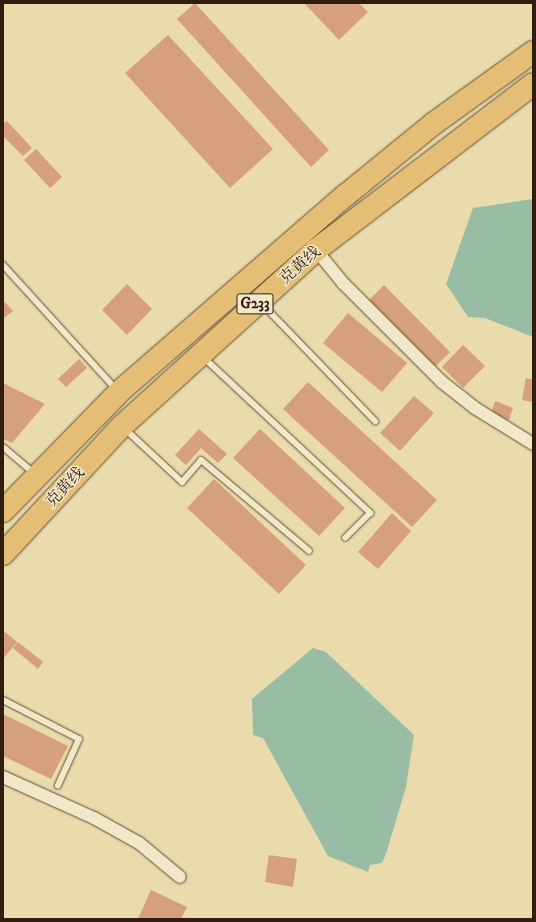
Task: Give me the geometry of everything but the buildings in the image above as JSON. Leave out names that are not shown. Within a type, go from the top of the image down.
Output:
[{"type":"highway","name":"克黄线","points":[[3,511],[119,392],[346,195],[433,124],[533,52]]},
{"type":"highway","name":"克黄线","points":[[3,554],[122,426],[316,250],[533,84]]},
{"type":"street","points":[[316,250],[348,289],[442,382],[475,408],[533,444]]},
{"type":"street","points":[[3,778],[94,818],[139,843],[180,877]]},
{"type":"lane","points":[[3,265],[119,392]]},
{"type":"lane","points":[[259,301],[375,421]]},
{"type":"lane","points":[[200,354],[370,513],[345,538]]},
{"type":"lane","points":[[122,426],[182,482],[201,460],[309,551]]},
{"type":"lane","points":[[3,447],[37,476]]},
{"type":"lane","points":[[3,700],[79,739],[58,785]]},
{"type":"shaded area","points":[[533,199],[533,337],[485,318],[468,317],[446,284],[473,208]]},
{"type":"shaded area","points":[[313,648],[326,652],[414,735],[406,787],[386,854],[382,863],[370,865],[368,872],[328,856],[263,738],[253,735],[252,699]]}]
